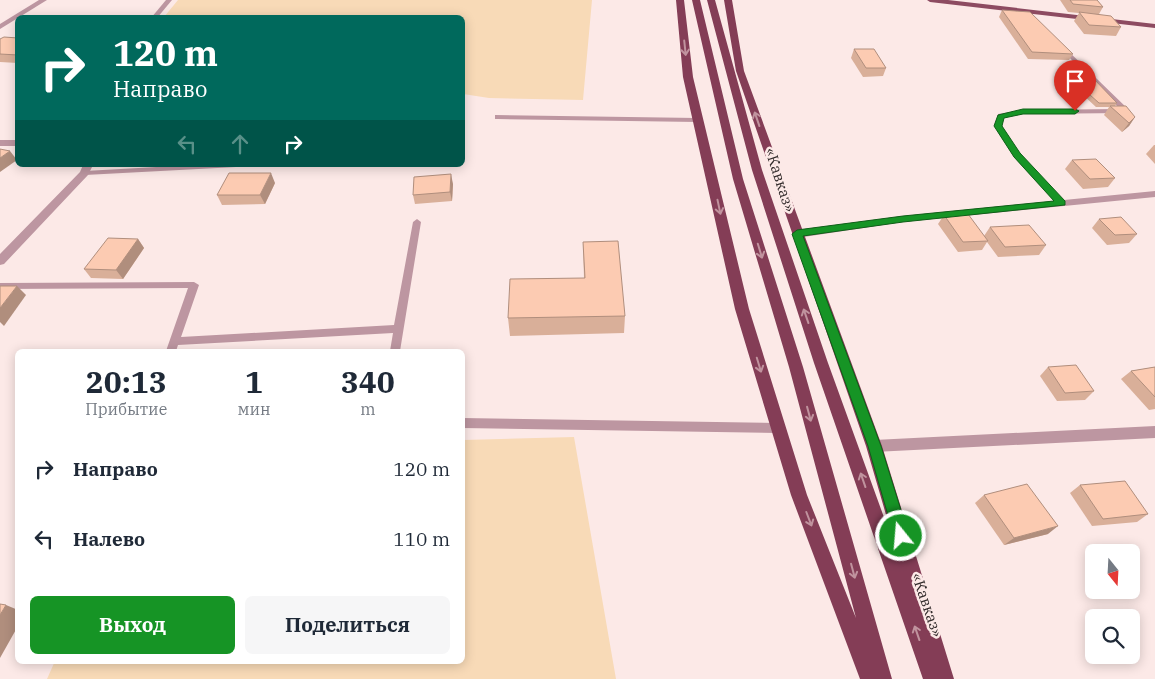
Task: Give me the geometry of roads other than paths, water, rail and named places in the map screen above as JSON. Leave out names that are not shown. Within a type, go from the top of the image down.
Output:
[{"type":"highway","points":[[680,0],[688,77],[742,309],[800,495],[870,679]]},
{"type":"highway","points":[[696,0],[738,179],[796,367],[882,679]]},
{"type":"highway","name":"«Кавказ»","points":[[711,0],[757,170],[933,679]]},
{"type":"highway","points":[[728,0],[740,71],[874,446],[944,679]]},
{"type":"main road","points":[[930,0],[1155,26]]},
{"type":"street","points":[[19,15],[44,0]]},
{"type":"street","points":[[0,26],[15,17]]},
{"type":"street","points":[[0,142],[15,143]]},
{"type":"street","points":[[0,261],[87,169]]},
{"type":"street","points":[[797,234],[903,219],[1155,194]]},
{"type":"street","points":[[874,446],[1155,432]]},
{"type":"lane","points":[[156,15],[169,0]]},
{"type":"lane","points":[[1024,11],[1031,18]]},
{"type":"lane","points":[[1058,44],[1126,111],[1023,112],[1000,116],[998,126],[1017,155],[1062,203]]},
{"type":"lane","points":[[498,118],[697,120]]},
{"type":"lane","points":[[87,169],[162,167]]},
{"type":"lane","points":[[395,349],[417,222]]},
{"type":"lane","points":[[0,286],[194,285],[173,349]]},
{"type":"lane","points":[[176,341],[398,329]]},
{"type":"lane","points":[[465,423],[778,428]]}]
